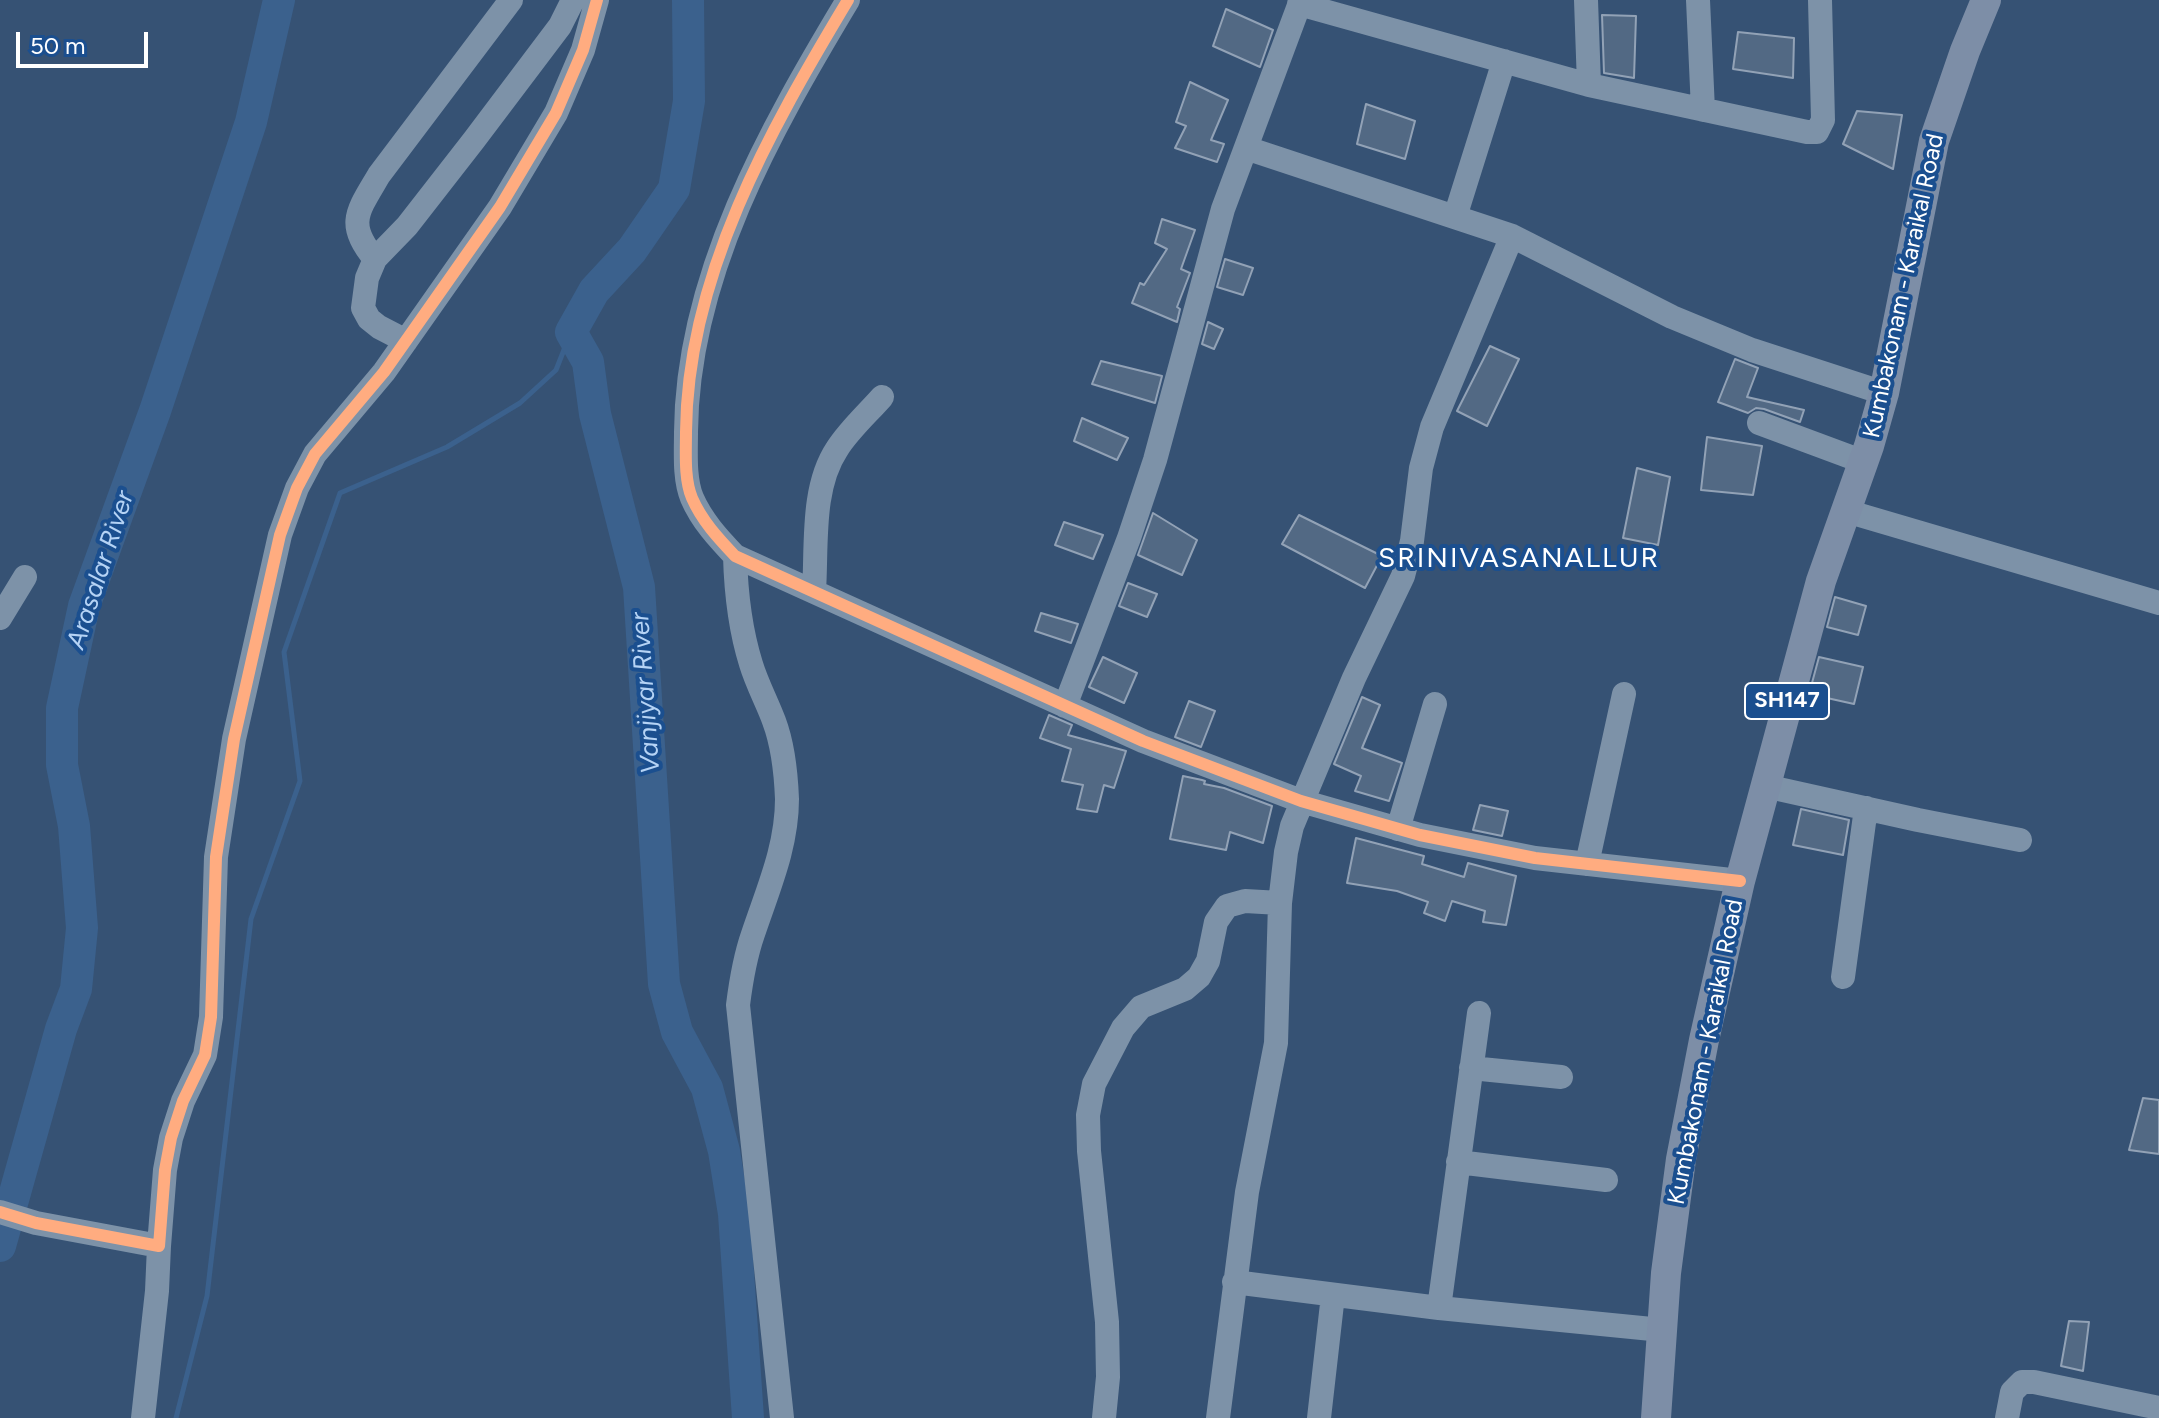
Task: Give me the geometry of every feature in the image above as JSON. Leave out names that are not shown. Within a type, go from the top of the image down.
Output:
[{"type":"main road","name":"Kumbakonam - Karaikal Road","points":[[1656,1418],[1666,1273],[1681,1159],[1740,881],[1803,640],[1864,462],[1884,393],[1934,141],[1986,0]]},
{"type":"street","points":[[375,259],[358,237],[362,203],[379,175],[511,0]]},
{"type":"street","points":[[406,341],[379,327],[369,319],[363,308],[367,278],[375,259],[407,226],[474,140],[560,26],[573,0]]},
{"type":"street","points":[[143,1418],[157,1291],[165,1170],[183,1101],[205,1055],[211,1017],[216,857],[234,739],[280,535],[297,488],[315,454],[406,341],[500,207],[556,113],[583,50],[597,0]]},
{"type":"street","points":[[848,0],[754,169],[713,273],[691,359],[686,420],[686,459],[691,495],[707,526],[735,556],[1143,741],[1301,801],[1398,829],[1535,858],[1740,881]]},
{"type":"street","points":[[1586,0],[1589,85]]},
{"type":"street","points":[[1698,0],[1703,110]]},
{"type":"street","points":[[1065,706],[1129,538],[1155,460],[1223,209],[1300,2],[1589,85],[1817,132],[1823,120],[1820,0]]},
{"type":"street","points":[[1455,217],[1504,61]]},
{"type":"street","points":[[1246,148],[1512,236],[1672,317],[1752,350],[1884,393]]},
{"type":"street","points":[[1218,1418],[1247,1192],[1276,1043],[1280,903],[1286,852],[1301,801],[1354,678],[1403,576],[1412,541],[1421,468],[1432,427],[1512,236]]},
{"type":"street","points":[[814,591],[820,494],[826,470],[836,450],[882,397]]},
{"type":"street","points":[[1759,423],[1864,462]]},
{"type":"street","points":[[1846,511],[2159,603]]},
{"type":"street","points":[[735,556],[736,593],[743,638],[775,724],[783,754],[787,799],[776,872],[753,934],[738,1005],[782,1418]]},
{"type":"street","points":[[0,618],[25,577]]},
{"type":"street","points":[[1587,864],[1624,694]]},
{"type":"street","points":[[1398,829],[1435,704]]},
{"type":"street","points":[[1765,786],[2020,840]]},
{"type":"street","points":[[1843,977],[1866,808]]},
{"type":"street","points":[[1104,1418],[1108,1377],[1107,1322],[1089,1151],[1088,1115],[1094,1084],[1107,1053],[1141,1007],[1185,989],[1199,977],[1208,961],[1216,922],[1227,906],[1245,901],[1280,903]]},
{"type":"street","points":[[1439,1308],[1479,1013]]},
{"type":"street","points":[[1471,1068],[1561,1077]]},
{"type":"street","points":[[1458,1162],[1606,1180]]},
{"type":"street","points":[[0,1212],[36,1223],[159,1246]]},
{"type":"street","points":[[1234,1282],[1439,1308],[1662,1330]]},
{"type":"street","points":[[1319,1418],[1333,1295]]},
{"type":"street","points":[[2007,1418],[2012,1392],[2022,1382],[2159,1408]]},
{"type":"building","points":[[1226,9],[1273,30],[1260,67],[1213,46]]},
{"type":"building","points":[[1602,15],[1636,16],[1634,78],[1604,73]]},
{"type":"building","points":[[1738,32],[1794,38],[1793,78],[1733,69]]},
{"type":"building","points":[[1190,82],[1228,100],[1211,140],[1224,144],[1217,162],[1175,148],[1186,126],[1176,122]]},
{"type":"building","points":[[1366,104],[1415,121],[1405,159],[1357,144]]},
{"type":"building","points":[[1857,111],[1902,115],[1893,169],[1843,144]]},
{"type":"building","points":[[1162,219],[1195,230],[1181,269],[1190,273],[1177,307],[1180,309],[1177,322],[1132,303],[1140,283],[1144,285],[1167,249],[1155,243]]},
{"type":"building","points":[[1225,259],[1253,268],[1243,295],[1217,287]]},
{"type":"building","points":[[1208,322],[1223,329],[1214,349],[1202,344]]},
{"type":"building","points":[[1490,346],[1519,359],[1487,426],[1457,411]]},
{"type":"building","points":[[1735,359],[1758,368],[1747,397],[1804,410],[1800,422],[1764,409],[1756,408],[1748,413],[1718,402]]},
{"type":"building","points":[[1101,361],[1162,376],[1155,403],[1092,384]]},
{"type":"building","points":[[1082,418],[1128,438],[1117,460],[1074,441]]},
{"type":"building","points":[[1707,437],[1762,446],[1753,495],[1701,490]]},
{"type":"building","points":[[1637,468],[1670,477],[1658,545],[1623,538]]},
{"type":"building","points":[[1153,513],[1197,540],[1182,575],[1138,555]]},
{"type":"building","points":[[1299,515],[1382,556],[1365,588],[1282,544]]},
{"type":"building","points":[[1064,522],[1103,535],[1093,559],[1055,545]]},
{"type":"building","points":[[1128,583],[1157,594],[1147,617],[1119,606]]},
{"type":"building","points":[[1835,597],[1866,606],[1858,635],[1827,627]]},
{"type":"building","points":[[1041,613],[1078,624],[1071,643],[1035,631]]},
{"type":"building","points":[[1103,657],[1137,673],[1124,703],[1089,687]]},
{"type":"building","points":[[1819,657],[1863,667],[1854,704],[1809,694]]},
{"type":"building","points":[[1362,697],[1380,705],[1362,748],[1402,763],[1389,801],[1355,791],[1361,776],[1334,764]]},
{"type":"building","points":[[1189,701],[1215,711],[1201,747],[1175,737]]},
{"type":"building","points":[[1049,715],[1072,725],[1068,735],[1126,751],[1114,788],[1104,785],[1097,812],[1077,809],[1083,785],[1062,781],[1071,749],[1040,738]]},
{"type":"building","points":[[1183,776],[1272,806],[1263,843],[1230,832],[1226,850],[1170,839]]},
{"type":"building","points":[[1480,805],[1508,811],[1502,836],[1473,830]]},
{"type":"building","points":[[1801,809],[1849,820],[1843,855],[1793,845]]},
{"type":"building","points":[[1356,838],[1424,856],[1422,864],[1464,877],[1468,863],[1516,876],[1506,925],[1483,922],[1485,911],[1452,901],[1445,921],[1424,913],[1428,902],[1397,891],[1347,883]]},
{"type":"building","points":[[2143,1098],[2159,1100],[2159,1154],[2129,1150]]},
{"type":"building","points":[[2069,1321],[2089,1322],[2083,1371],[2061,1366]]},
{"type":"waterway","name":"Arasalar River","points":[[0,1246],[61,1029],[76,989],[82,928],[74,826],[62,765],[62,708],[84,606],[155,411],[251,122],[279,0]]},
{"type":"waterway","name":"Vanjiyar River","points":[[688,0],[689,101],[674,189],[632,250],[594,291],[571,332],[588,362],[595,414],[639,587],[664,984],[677,1032],[707,1088],[724,1151],[734,1214],[748,1418]]},
{"type":"waterway","points":[[176,1418],[207,1296],[251,919],[300,781],[284,652],[340,493],[447,447],[520,403],[556,370],[571,332]]},
{"type":"cycle path","points":[[0,1212],[36,1223],[159,1246],[165,1170],[171,1138],[183,1101],[205,1055],[211,1017],[216,857],[234,739],[280,535],[297,488],[315,454],[384,372],[500,207],[556,113],[583,50],[597,0]]},
{"type":"cycle path","points":[[848,0],[790,100],[738,206],[717,261],[701,317],[690,374],[686,432],[688,482],[701,514],[735,556],[1143,741],[1301,801],[1420,835],[1535,858],[1740,881]]},
{"type":"district","name":"SRINIVASANALLUR","points":[[1519,559]]}]
